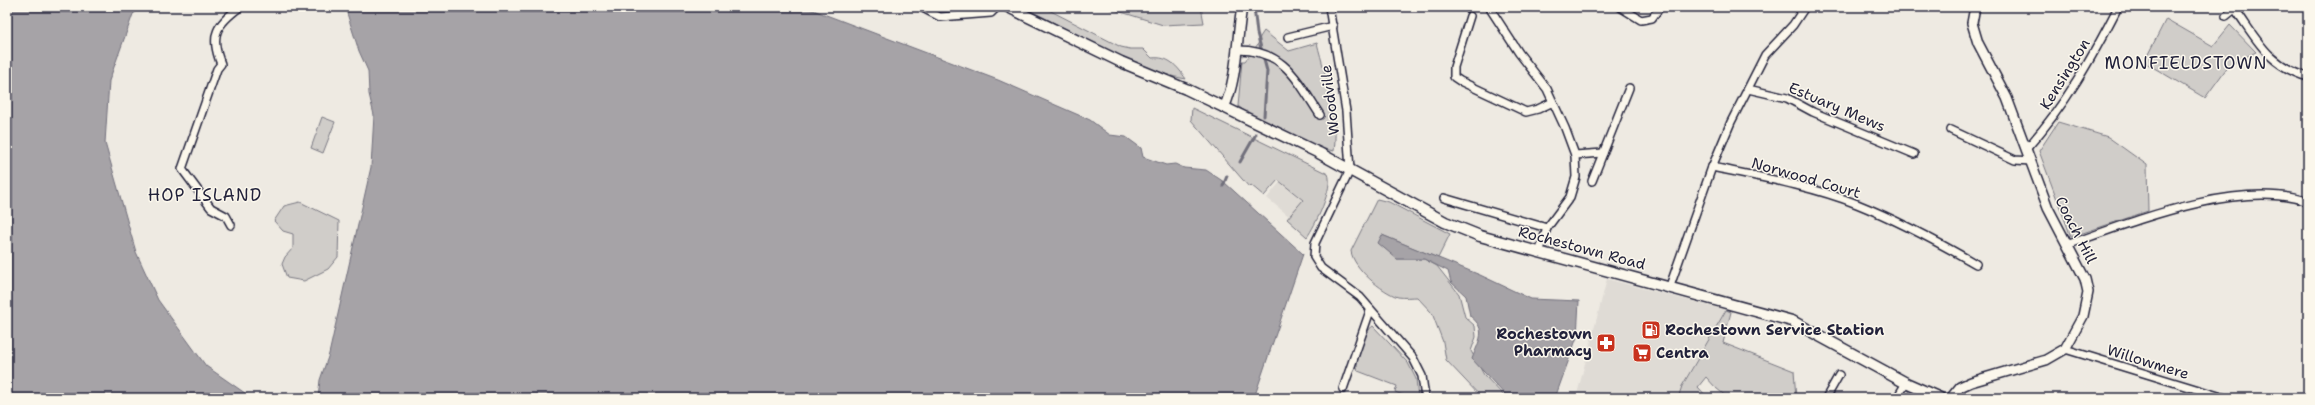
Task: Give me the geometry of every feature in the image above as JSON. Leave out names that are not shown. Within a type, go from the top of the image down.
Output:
[{"type":"main road","name":"Rochestown Road","points":[[1008,7],[1121,62],[1224,108],[1350,170],[1445,222],[1480,236],[1538,253],[1670,286],[1792,321],[1906,383],[1940,398]]},
{"type":"street","points":[[231,225],[226,216],[211,208],[182,169],[216,69],[221,64],[215,50],[216,32],[223,19],[240,7]]},
{"type":"street","points":[[921,7],[940,17],[991,13],[997,7]]},
{"type":"street","points":[[1224,108],[1231,92],[1242,7]]},
{"type":"street","name":"Woodville","points":[[1329,7],[1346,111],[1350,170]]},
{"type":"street","points":[[1489,7],[1519,53],[1546,88],[1575,156],[1576,177],[1570,197],[1547,228],[1538,253]]},
{"type":"street","points":[[1620,7],[1641,20],[1652,18],[1660,7]]},
{"type":"street","points":[[1670,286],[1712,167],[1748,89],[1765,55],[1793,25],[1805,7]]},
{"type":"street","name":"Coach Hill","points":[[1951,398],[1960,387],[1971,382],[2046,360],[2065,349],[2084,316],[2088,292],[2084,279],[2048,208],[2027,148],[2007,98],[1978,43],[1972,23],[1975,7]]},
{"type":"street","name":"Kensington","points":[[2027,148],[2054,118],[2070,94],[2099,46],[2118,7]]},
{"type":"street","points":[[2226,16],[2236,8],[2272,59],[2288,71],[2308,77]]},
{"type":"street","points":[[1470,16],[1454,67],[1454,77],[1460,82],[1526,112],[1538,109],[1553,102]]},
{"type":"street","points":[[1288,37],[1333,26]]},
{"type":"street","points":[[1236,50],[1256,50],[1269,56],[1292,71],[1320,115]]},
{"type":"street","points":[[1592,181],[1629,88]]},
{"type":"street","name":"Estuary Mews","points":[[1748,89],[1787,98],[1813,112],[1914,154]]},
{"type":"street","points":[[1951,130],[2015,160],[2031,161]]},
{"type":"street","points":[[1575,156],[1603,153]]},
{"type":"street","name":"Norwood Court","points":[[1712,167],[1818,191],[1856,204],[1899,224],[1976,264]]},
{"type":"street","points":[[1350,170],[1317,238],[1313,253],[1317,263],[1360,297],[1370,311],[1392,334],[1418,366],[1424,380],[1425,398]]},
{"type":"street","points":[[2067,245],[2195,204],[2230,198],[2274,196],[2308,202]]},
{"type":"street","points":[[1444,198],[1547,228]]},
{"type":"street","points":[[1343,389],[1370,311]]},
{"type":"street","name":"Willowmere","points":[[2065,349],[2225,398]]},
{"type":"street","points":[[1826,398],[1839,375]]},
{"type":"street","points":[[1897,398],[1906,383]]},
{"type":"shaded area","points":[[7,7],[142,7],[133,14],[109,81],[105,143],[136,252],[158,300],[206,366],[252,398],[7,398]]},
{"type":"shaded area","points":[[345,7],[805,7],[998,80],[1090,120],[1110,135],[1126,137],[1141,148],[1143,157],[1166,165],[1175,164],[1184,168],[1206,170],[1224,182],[1303,254],[1254,398],[318,398],[320,380],[329,354],[371,167],[374,115],[369,94],[368,71],[359,51]]},
{"type":"shaded area","points":[[1022,7],[1043,7],[1121,47],[1143,49],[1152,58],[1168,60],[1176,66],[1186,79],[1164,74],[1122,58]]},
{"type":"shaded area","points":[[1105,7],[1201,7],[1204,23],[1163,25]]},
{"type":"shaded area","points":[[2166,19],[2213,46],[2230,25],[2256,52],[2229,65],[2205,98],[2144,62]]},
{"type":"shaded area","points":[[1264,31],[1289,51],[1317,43],[1331,97],[1335,124],[1334,151],[1315,147],[1247,113],[1238,106],[1242,61],[1245,61],[1258,44]]},
{"type":"shaded area","points":[[1192,108],[1328,174],[1328,188],[1323,206],[1307,237],[1287,219],[1303,200],[1278,180],[1264,196],[1251,185],[1249,187],[1191,120]]},
{"type":"shaded area","points":[[322,117],[335,122],[323,153],[311,148]]},
{"type":"shaded area","points":[[2058,122],[2108,137],[2147,165],[2148,211],[2071,237],[2039,151]]},
{"type":"shaded area","points":[[1280,182],[1303,201],[1290,217],[1267,198]]},
{"type":"shaded area","points":[[1377,199],[1389,202],[1450,234],[1438,258],[1382,235],[1397,259],[1424,259],[1437,266],[1459,294],[1465,317],[1475,326],[1476,337],[1471,351],[1484,375],[1506,398],[1482,398],[1446,360],[1443,342],[1432,313],[1417,297],[1398,297],[1391,294],[1377,285],[1357,265],[1351,251]]},
{"type":"shaded area","points":[[300,202],[339,221],[338,257],[328,269],[304,281],[287,278],[282,264],[285,257],[293,248],[293,234],[283,231],[274,221],[284,206]]},
{"type":"shaded area","points":[[1382,235],[1480,275],[1531,299],[1579,301],[1577,337],[1555,398],[1508,398],[1472,359],[1479,341],[1479,326],[1470,316],[1466,296],[1451,282],[1448,271],[1424,259],[1397,259],[1378,243]]},
{"type":"shaded area","points":[[1607,279],[1726,310],[1683,383],[1678,398],[1576,398]]},
{"type":"shaded area","points":[[1726,310],[1731,312],[1723,343],[1794,371],[1796,398],[1728,398],[1706,377],[1698,387],[1708,398],[1678,398],[1682,386]]},
{"type":"shaded area","points":[[1373,326],[1408,363],[1416,379],[1418,398],[1411,398],[1395,392],[1397,386],[1358,371],[1357,367],[1361,347],[1367,334]]},
{"type":"waterway","points":[[1254,7],[1257,33],[1267,71],[1264,116]]},
{"type":"waterway","points":[[1240,162],[1256,134]]},
{"type":"waterway","points":[[1223,186],[1227,176]]},
{"type":"place","name":"Rochestown Service Station","points":[[1651,330]]},
{"type":"place","name":"Rochestown Pharmacy","points":[[1606,343]]},
{"type":"place","name":"Centra","points":[[1642,353]]},
{"type":"district","name":"MONFIELDSTOWN","points":[[2186,63]]},
{"type":"district","name":"HOP ISLAND","points":[[205,195]]}]
